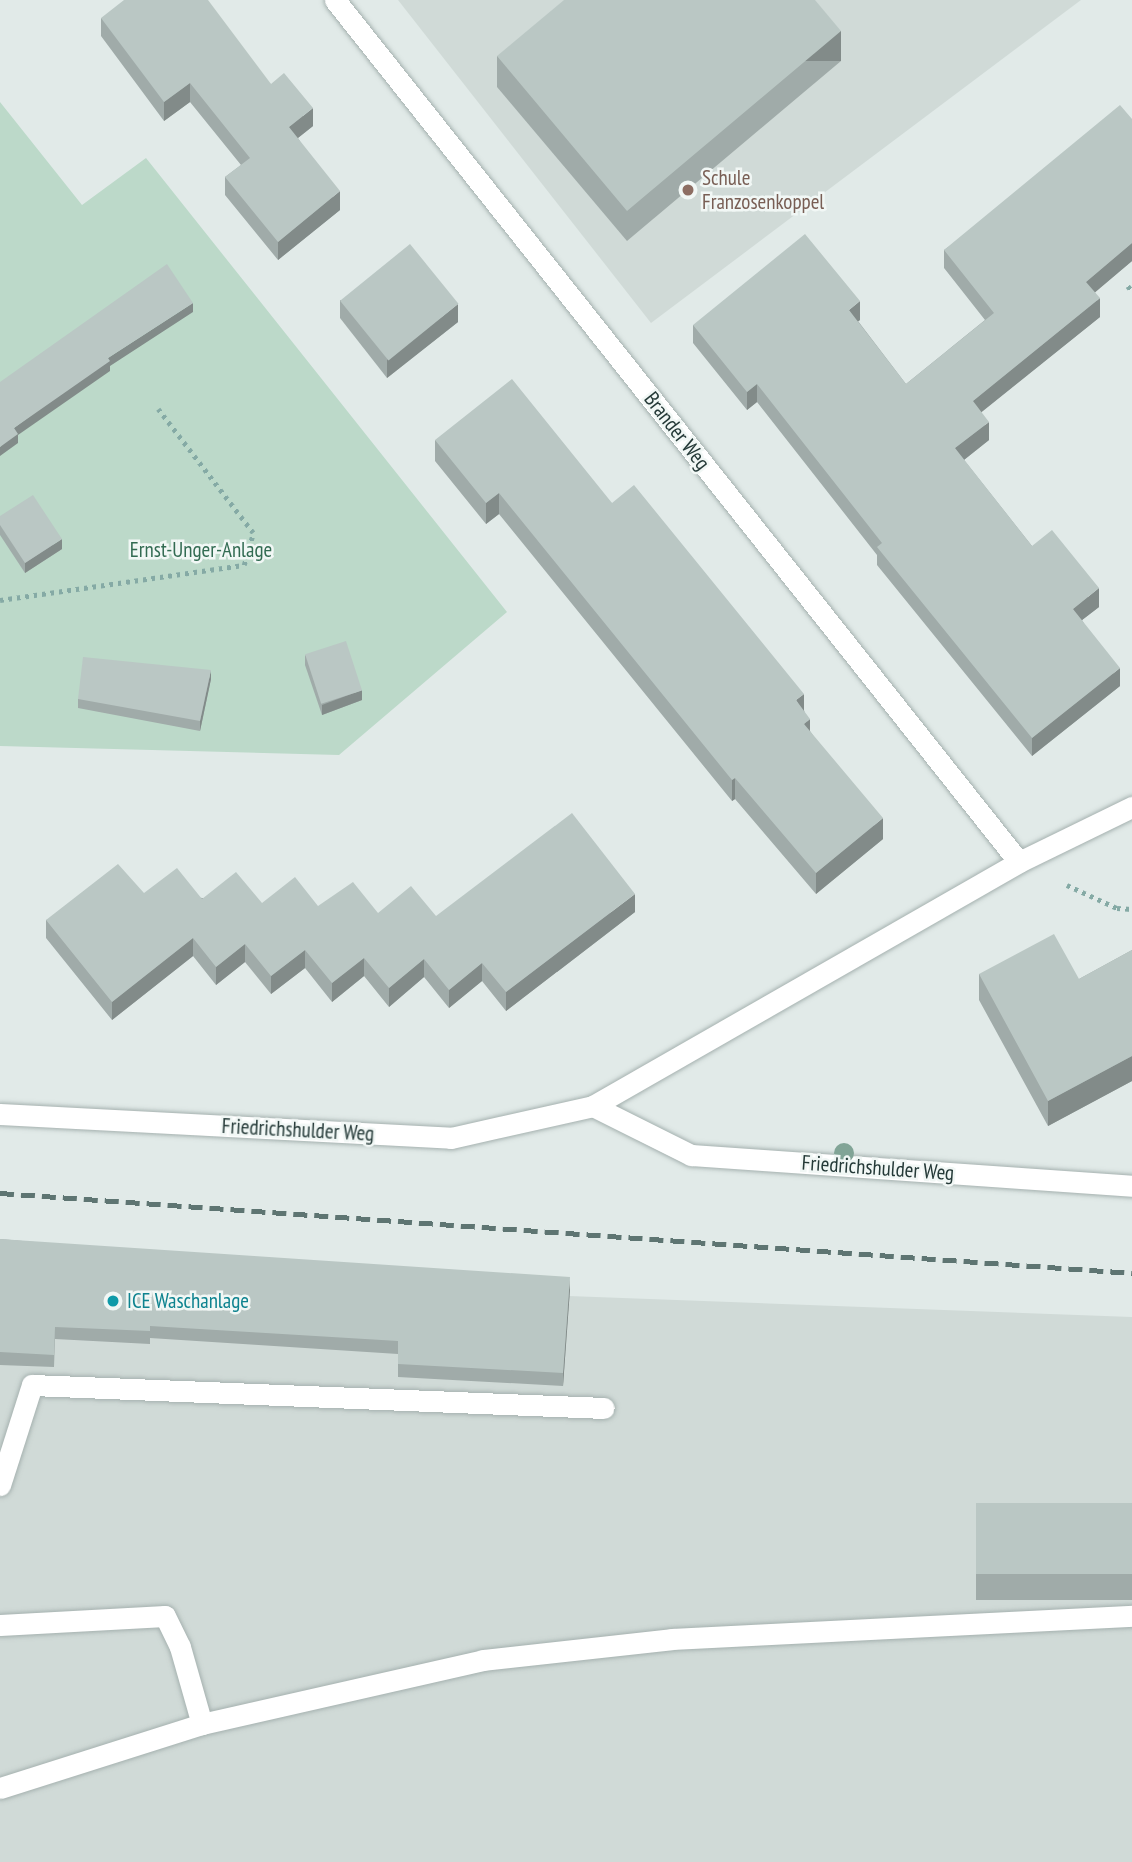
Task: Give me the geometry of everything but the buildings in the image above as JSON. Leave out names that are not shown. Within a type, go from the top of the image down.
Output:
[{"type":"street","name":"Brander Weg","points":[[335,0],[1019,862]]},
{"type":"street","name":"Friedrichshulder Weg","points":[[0,1114],[451,1138],[593,1106],[1019,862],[1132,807]]},
{"type":"street","name":"Friedrichshulder Weg","points":[[593,1106],[691,1155],[1132,1186]]},
{"type":"street","points":[[0,1485],[32,1385],[604,1408]]},
{"type":"street","points":[[0,1625],[165,1616],[180,1647],[202,1724]]},
{"type":"street","points":[[0,1788],[202,1724],[483,1660],[672,1639],[1132,1616]]},
{"type":"path","points":[[0,600],[244,565],[253,533],[158,409]]},
{"type":"path","points":[[1019,862],[1117,908],[1132,909]]},
{"type":"shaded area","name":"Schule Franzosenkoppel","points":[[398,0],[1081,0],[651,323]]},
{"type":"shaded area","points":[[351,1288],[1132,1317],[1132,1862],[0,1862],[0,1313]]},
{"type":"green space","name":"Ernst-Unger-Anlage","points":[[0,102],[82,205],[146,158],[507,612],[339,755],[0,746]]},
{"type":"railway","points":[[0,1193],[1132,1273]]},
{"type":"place","name":"Schule Franzosenkoppel","points":[[688,190]]},
{"type":"place","name":"ICE Waschanlage","points":[[113,1301]]}]
